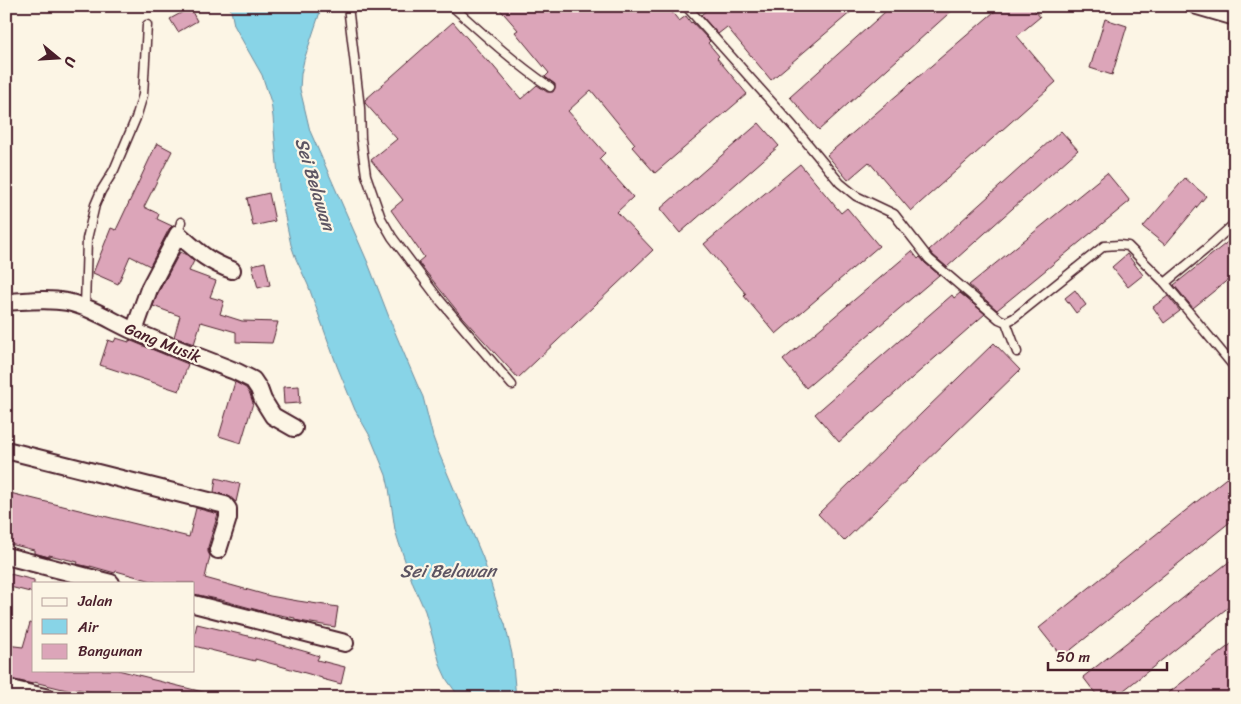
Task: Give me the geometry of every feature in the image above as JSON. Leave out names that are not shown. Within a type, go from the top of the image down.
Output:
[{"type":"street","points":[[1197,6],[1235,18]]},
{"type":"street","points":[[134,331],[150,289],[180,228],[210,261],[232,270]]},
{"type":"street","name":"Gang Musik","points":[[6,302],[52,300],[85,307],[134,331],[237,372],[253,380],[259,389],[262,400],[273,416],[294,428]]},
{"type":"street","points":[[6,450],[225,505],[228,509],[228,518],[218,550]]},
{"type":"street","points":[[6,556],[107,582]]},
{"type":"street","points":[[195,604],[345,642]]},
{"type":"street","points":[[6,688],[50,698]]},
{"type":"lane","points":[[348,6],[366,174],[380,218],[438,298],[512,385]]},
{"type":"lane","points":[[452,6],[529,73],[550,87]]},
{"type":"lane","points":[[686,6],[793,126],[840,183],[856,196],[894,214],[929,259],[998,319],[1006,322],[1014,318],[1104,246],[1128,246],[1165,283],[1235,368]]},
{"type":"lane","points":[[85,307],[87,239],[95,205],[114,170],[139,110],[143,95],[147,25]]},
{"type":"lane","points":[[1165,283],[1235,223]]},
{"type":"lane","points":[[1006,322],[1017,352]]},
{"type":"water","name":"Sei Belawan","points":[[228,6],[322,6],[301,74],[300,89],[310,131],[368,263],[423,397],[438,451],[483,558],[505,624],[512,654],[516,698],[460,698],[447,680],[441,667],[425,611],[413,584],[395,530],[386,475],[370,436],[355,410],[291,245],[279,188],[271,102],[262,75],[234,25],[231,10]]},
{"type":"building","points":[[497,6],[667,6],[679,21],[686,16],[710,41],[708,43],[719,56],[717,58],[747,94],[655,173],[632,147],[635,144],[591,90],[568,111],[605,153],[599,159],[633,197],[617,212],[653,250],[518,378],[462,317],[418,262],[424,257],[391,210],[403,200],[371,160],[397,139],[365,103],[365,100],[453,22],[521,99],[537,85],[547,92],[553,92],[555,84],[545,77],[549,73],[515,32],[518,30]]},
{"type":"building","points":[[711,6],[858,6],[771,80],[727,27],[718,34],[701,15]]},
{"type":"building","points":[[880,6],[957,6],[819,130],[790,97],[885,12]]},
{"type":"building","points":[[1001,6],[1031,6],[1040,17],[1017,36],[1056,82],[911,211],[869,162],[848,180],[827,155]]},
{"type":"building","points":[[190,8],[197,21],[178,32],[170,19]]},
{"type":"building","points":[[1105,19],[1127,26],[1112,75],[1090,68]]},
{"type":"building","points":[[759,123],[779,146],[680,233],[660,209]]},
{"type":"building","points":[[1061,131],[1078,150],[947,267],[933,255],[929,250]]},
{"type":"building","points":[[157,143],[172,151],[144,207],[159,214],[157,219],[172,226],[150,266],[130,256],[118,284],[93,273],[111,228],[116,230]]},
{"type":"building","points":[[800,164],[841,213],[847,208],[879,246],[776,334],[744,296],[746,294],[704,244]]},
{"type":"building","points":[[1107,173],[1130,201],[997,310],[969,285]]},
{"type":"building","points":[[1185,178],[1206,196],[1165,245],[1143,227]]},
{"type":"building","points":[[269,193],[275,221],[253,226],[247,198]]},
{"type":"building","points":[[1235,236],[1235,274],[1193,308],[1174,285]]},
{"type":"building","points":[[912,251],[918,259],[920,257],[939,275],[806,388],[783,360]]},
{"type":"building","points":[[180,252],[194,261],[189,271],[216,281],[210,297],[224,301],[220,314],[242,321],[278,322],[272,343],[236,342],[236,332],[201,322],[194,344],[174,337],[180,316],[153,306]]},
{"type":"building","points":[[1127,254],[1143,275],[1128,287],[1112,267]]},
{"type":"building","points":[[265,262],[270,285],[258,288],[252,265]]},
{"type":"building","points":[[1075,290],[1086,305],[1076,313],[1065,298]]},
{"type":"building","points":[[960,293],[985,314],[839,442],[815,414],[952,295],[954,298]]},
{"type":"building","points":[[1168,296],[1180,311],[1164,323],[1153,307]]},
{"type":"building","points":[[116,338],[129,342],[129,340],[188,364],[179,391],[100,365],[108,340],[114,342]]},
{"type":"building","points":[[994,343],[1020,370],[844,541],[818,514]]},
{"type":"building","points":[[235,382],[246,388],[253,403],[241,443],[219,436]]},
{"type":"building","points":[[299,386],[300,403],[284,404],[283,387]]},
{"type":"building","points":[[1235,471],[1235,518],[1062,657],[1039,628]]},
{"type":"building","points":[[216,478],[240,484],[236,502],[228,496],[214,492]]},
{"type":"building","points":[[6,492],[189,537],[196,508],[218,514],[208,547],[210,556],[205,578],[270,596],[338,607],[335,627],[295,620],[295,618],[195,594],[195,582],[155,582],[116,571],[115,573],[77,564],[78,562],[49,555],[49,557],[34,553],[34,550],[6,543]]},
{"type":"building","points":[[1235,557],[1235,602],[1114,698],[1099,698],[1083,677]]},
{"type":"building","points":[[6,573],[34,580],[32,582],[32,592],[6,586]]},
{"type":"building","points":[[30,623],[32,624],[32,672],[126,672],[207,693],[206,698],[113,698],[113,696],[76,689],[75,692],[34,682],[33,684],[6,678],[6,645],[23,647]]},
{"type":"building","points":[[197,624],[257,638],[319,656],[317,660],[345,667],[341,684],[255,659],[255,661],[195,646]]},
{"type":"building","points":[[1235,641],[1235,687],[1222,698],[1162,698]]}]
